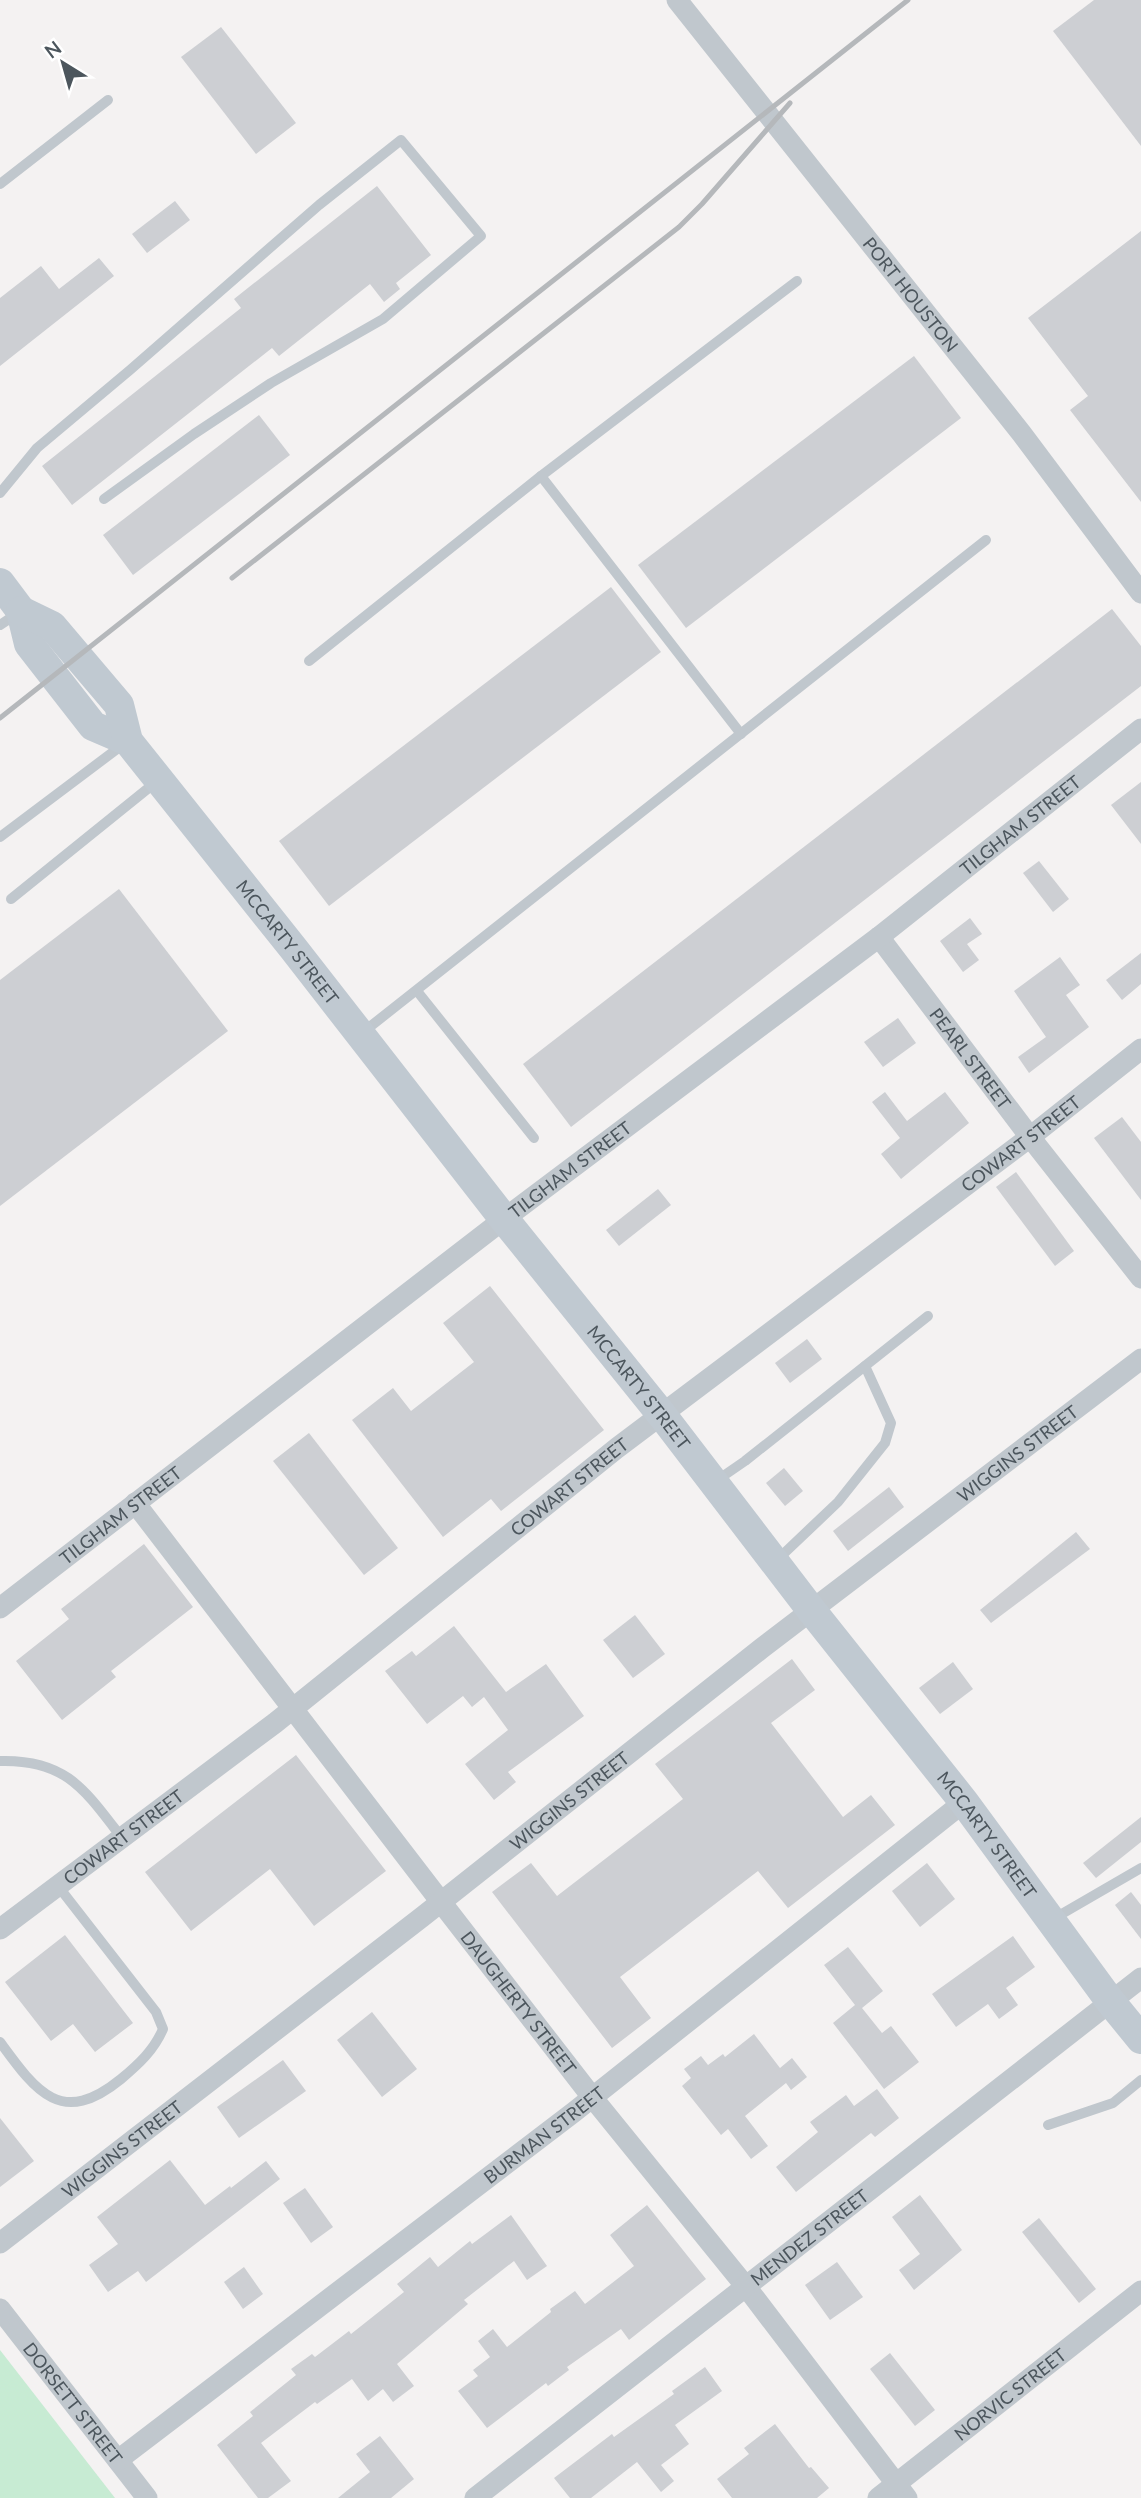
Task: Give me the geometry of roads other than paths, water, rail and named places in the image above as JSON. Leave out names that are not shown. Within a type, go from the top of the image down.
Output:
[{"type":"main road","name":"MCCARTY STREET","points":[[0,583],[10,618],[52,626],[119,705],[128,741],[504,1219],[662,1415],[812,1611],[964,1802],[1141,2039]]},
{"type":"street","name":"PORT HOUSTON","points":[[677,0],[1022,434],[1141,593]]},
{"type":"street","name":"TILGHAM STREET","points":[[0,1608],[504,1219],[879,937],[1141,729]]},
{"type":"street","name":"PEARL STREET","points":[[879,937],[1030,1137],[1141,1278]]},
{"type":"street","name":"COWART STREET","points":[[0,1930],[294,1708],[617,1448],[1030,1137],[1141,1049]]},
{"type":"street","name":"WIGGINS STREET","points":[[0,2244],[812,1611],[1141,1359]]},
{"type":"street","name":"DAUGHERTY STREET","points":[[135,1503],[592,2097],[747,2288],[902,2491]]},
{"type":"street","name":"BURMAN STREET","points":[[118,2460],[592,2097],[964,1802]]},
{"type":"street","name":"MENDEZ STREET","points":[[475,2498],[1141,1978]]},
{"type":"street","name":"NORVIC STREET","points":[[878,2498],[902,2491],[1141,2291]]},
{"type":"street","name":"DORSETT STREET","points":[[0,2309],[148,2498]]},
{"type":"lane","points":[[0,184],[108,100]]},
{"type":"lane","points":[[0,493],[37,448],[319,205],[401,140],[481,236],[383,319],[271,383],[104,499]]},
{"type":"lane","points":[[309,660],[541,475],[797,281]]},
{"type":"lane","points":[[541,475],[741,734]]},
{"type":"lane","points":[[360,1034],[986,540]]},
{"type":"lane","points":[[0,837],[128,741]]},
{"type":"lane","points":[[11,899],[159,780]]},
{"type":"lane","points":[[417,990],[534,1138]]},
{"type":"lane","points":[[714,1482],[745,1461],[928,1316]]},
{"type":"lane","points":[[775,1562],[838,1502],[885,1443],[891,1423],[865,1366]]},
{"type":"lane","points":[[0,1761],[42,1764],[60,1772],[78,1785],[97,1805],[122,1838]]},
{"type":"lane","points":[[1051,1921],[1141,1868]]},
{"type":"lane","points":[[0,2042],[32,2082],[49,2097],[66,2102],[86,2102],[106,2092],[131,2071],[156,2046],[163,2029],[156,2012],[58,1886]]},
{"type":"lane","points":[[1048,2125],[1113,2103],[1141,2080]]},
{"type":"railway","points":[[0,718],[908,0]]},
{"type":"railway","points":[[232,578],[679,227],[790,103]]}]
